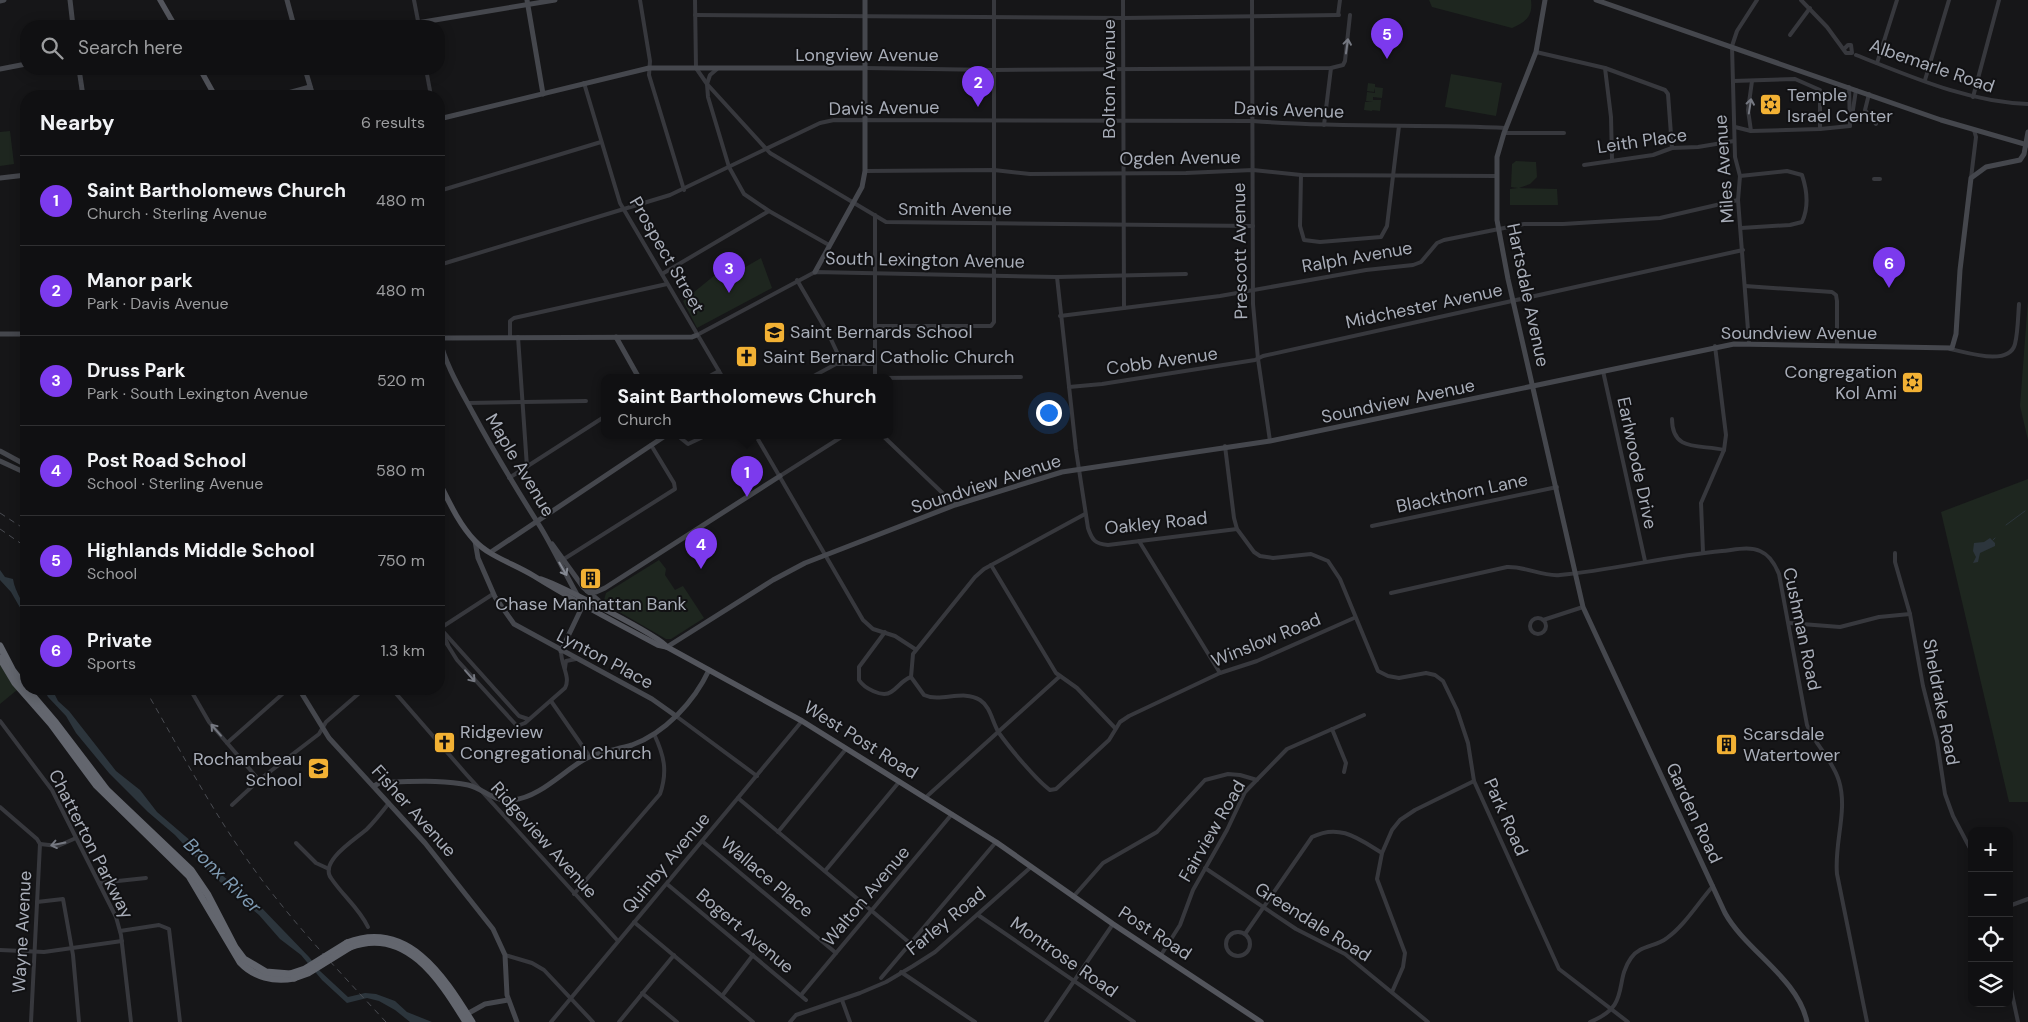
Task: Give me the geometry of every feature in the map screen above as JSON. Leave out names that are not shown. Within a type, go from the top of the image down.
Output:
[{"type":"highway","points":[[0,646],[20,680]]},
{"type":"highway","points":[[0,658],[20,689]]},
{"type":"highway","points":[[26,695],[51,724],[96,785],[189,876],[240,962],[252,972],[267,978],[292,976],[349,945],[366,938],[382,939],[415,951],[441,974],[467,1018],[472,1022]]},
{"type":"highway","points":[[31,695],[56,723],[107,790],[191,870],[208,895],[235,947],[244,959],[266,972],[292,976]]},
{"type":"main road","points":[[160,0],[172,20]]},
{"type":"main road","points":[[203,75],[212,90]]},
{"type":"main road","name":"West Post Road","points":[[445,493],[457,516],[475,541],[534,576],[578,596],[664,642],[667,647]]},
{"type":"main road","name":"West Post Road","points":[[534,576],[551,588],[658,645],[667,647],[802,721],[952,814],[1032,867]]},
{"type":"main road","name":"Post Road","points":[[1032,867],[1073,897],[1261,1022]]},
{"type":"street","points":[[0,1],[4,0]]},
{"type":"street","points":[[70,0],[72,20]]},
{"type":"street","points":[[286,0],[292,20]]},
{"type":"street","points":[[414,0],[417,20]]},
{"type":"street","points":[[438,20],[528,2],[555,0]]},
{"type":"street","points":[[640,0],[650,61],[649,75],[684,190]]},
{"type":"street","points":[[695,0],[696,68]]},
{"type":"street","points":[[815,272],[862,187],[865,171],[865,0]]},
{"type":"street","points":[[875,326],[991,326],[995,315],[994,0]]},
{"type":"street","name":"Bolton Avenue","points":[[1123,0],[1124,308]]},
{"type":"street","name":"Prescott Avenue","points":[[1252,0],[1253,291],[1258,359],[1270,441]]},
{"type":"street","points":[[695,16],[1123,18],[1339,15],[1340,0]]},
{"type":"street","name":"Hartsdale Avenue","points":[[1545,0],[1536,52],[1505,131],[1498,157],[1496,176],[1498,229],[1557,487],[1580,598]]},
{"type":"street","points":[[1596,0],[1974,130],[2027,145]]},
{"type":"street","name":"Miles Avenue","points":[[1749,343],[1738,200],[1740,176],[1735,157],[1734,142],[1732,46],[1737,32],[1757,0]]},
{"type":"street","name":"Albemarle Road","points":[[1801,0],[1844,49]]},
{"type":"street","points":[[1878,64],[1897,0]]},
{"type":"street","points":[[1925,80],[1949,0]]},
{"type":"street","points":[[1972,97],[1999,0]]},
{"type":"street","points":[[528,2],[543,94]]},
{"type":"street","points":[[1790,35],[1810,8]]},
{"type":"street","points":[[1324,126],[1331,68],[1343,65],[1345,61],[1350,15]]},
{"type":"street","points":[[1536,52],[1606,68],[1665,90],[1668,94],[1672,148]]},
{"type":"street","name":"Albemarle Road","points":[[1856,55],[1972,97],[2002,104],[2028,104]]},
{"type":"street","points":[[0,68],[20,65]]},
{"type":"street","name":"Longview Avenue","points":[[445,118],[649,68],[994,70],[1331,68]]},
{"type":"street","name":"Smith Avenue","points":[[696,68],[707,84],[766,149],[875,215],[891,222],[1252,226]]},
{"type":"street","points":[[722,68],[712,72],[707,84],[708,97],[729,167],[744,194],[769,211],[829,245]]},
{"type":"street","points":[[1606,68],[1611,117],[1612,160]]},
{"type":"street","points":[[80,75],[82,90]]},
{"type":"street","points":[[307,75],[311,90]]},
{"type":"street","points":[[427,75],[429,90]]},
{"type":"street","points":[[1733,81],[1795,79],[1820,90],[1820,129]]},
{"type":"street","points":[[1751,130],[1748,110],[1752,81]]},
{"type":"street","name":"Prospect Street","points":[[584,83],[601,142],[624,210],[721,374]]},
{"type":"street","points":[[299,90],[310,87]]},
{"type":"street","points":[[1849,87],[1850,126]]},
{"type":"street","points":[[1850,126],[1856,90]]},
{"type":"street","points":[[1870,94],[1865,110],[1876,124]]},
{"type":"street","name":"Davis Avenue","points":[[445,263],[624,210],[684,190],[820,123],[865,119],[994,122],[1253,121],[1324,126],[1399,126],[1564,134]]},
{"type":"street","points":[[1301,175],[1300,226],[1304,240],[1320,242],[1381,237],[1385,232],[1399,126]]},
{"type":"street","points":[[1735,127],[1751,130],[1820,129],[1850,126]]},
{"type":"street","points":[[1948,349],[1954,346],[1955,340],[1976,137],[1974,130]]},
{"type":"street","points":[[1971,178],[1986,167],[2020,160],[2027,145],[2028,132]]},
{"type":"street","points":[[445,189],[601,142]]},
{"type":"street","name":"Leith Place","points":[[1584,165],[1653,155],[1672,148],[1698,147],[1734,142]]},
{"type":"street","name":"Ogden Avenue","points":[[865,171],[994,170],[1030,174],[1186,174],[1252,170],[1301,175],[1496,176]]},
{"type":"street","points":[[1740,176],[1792,171],[1802,175],[1807,197],[1806,214],[1802,222],[1790,225],[1741,228]]},
{"type":"street","points":[[0,178],[20,176]]},
{"type":"street","points":[[1874,179],[1880,180]]},
{"type":"street","name":"Ralph Avenue","points":[[1060,316],[1253,291],[1366,270],[1414,265],[1421,262],[1437,243],[1524,224],[1563,224],[1660,218],[1738,200]]},
{"type":"street","points":[[662,274],[769,211]]},
{"type":"street","points":[[875,215],[875,374]]},
{"type":"street","name":"Midchester Avenue","points":[[1258,359],[1263,356],[1743,250]]},
{"type":"street","name":"South Lexington Avenue","points":[[445,338],[692,337],[815,272],[994,274],[1056,277],[1186,274]]},
{"type":"street","name":"Oakley Road","points":[[1056,277],[1085,514],[1088,528],[1096,543],[1108,545],[1237,529]]},
{"type":"street","points":[[797,280],[829,334],[842,363]]},
{"type":"street","points":[[510,338],[510,321],[514,318],[667,284]]},
{"type":"street","points":[[1746,286],[1832,292],[1836,295],[1837,301],[1836,346]]},
{"type":"street","points":[[1948,349],[1990,357],[2006,355],[2013,349],[2015,343],[2019,304]]},
{"type":"street","points":[[0,334],[20,334]]},
{"type":"street","points":[[518,337],[527,467]]},
{"type":"street","points":[[616,337],[637,374]]},
{"type":"street","name":"Soundview Avenue","points":[[667,647],[772,580],[826,555],[955,505],[1034,479],[1079,468],[1270,441],[1534,387],[1715,346],[1749,343],[1948,349]]},
{"type":"street","points":[[1704,552],[1701,503],[1724,450],[1726,435],[1715,346]]},
{"type":"street","name":"Maple Avenue","points":[[445,354],[468,403],[510,478],[550,542],[583,605]]},
{"type":"street","name":"Cobb Avenue","points":[[1069,387],[1121,381],[1258,359]]},
{"type":"street","points":[[819,374],[842,363],[875,364]]},
{"type":"street","points":[[713,374],[719,371]]},
{"type":"street","name":"Earlwoode Drive","points":[[1603,371],[1645,561]]},
{"type":"street","points":[[893,378],[1021,377]]},
{"type":"street","points":[[468,403],[586,401]]},
{"type":"street","points":[[510,478],[601,419]]},
{"type":"street","points":[[1672,419],[1674,431],[1679,441],[1689,445],[1724,450]]},
{"type":"street","points":[[491,552],[661,439]]},
{"type":"street","points":[[682,439],[690,444],[699,439]]},
{"type":"street","points":[[758,439],[863,620],[873,628],[900,638],[915,649]]},
{"type":"street","points":[[587,591],[596,592],[605,588],[838,439]]},
{"type":"street","points":[[885,439],[955,505]]},
{"type":"street","points":[[564,559],[675,489],[674,483],[651,445]]},
{"type":"street","points":[[1226,446],[1237,529],[1254,552],[1263,558],[1311,554],[1328,561],[1340,579],[1354,618]]},
{"type":"street","points":[[0,452],[20,463]]},
{"type":"street","points":[[0,461],[20,470]]},
{"type":"street","name":"Blackthorn Lane","points":[[1372,526],[1557,487]]},
{"type":"street","points":[[998,732],[986,706],[977,698],[966,696],[928,697],[921,694],[910,677],[915,649],[975,577],[991,565],[1085,514]]},
{"type":"street","name":"Lynton Place","points":[[475,541],[478,558],[493,594],[501,610],[514,624],[652,699],[756,776]]},
{"type":"street","points":[[1139,541],[1220,673]]},
{"type":"street","points":[[550,542],[559,551],[587,591],[622,620]]},
{"type":"street","name":"Cushman Road","points":[[1391,593],[1507,567],[1526,568],[1557,576],[1704,552],[1746,549],[1757,550],[1766,554],[1774,563],[1779,574],[1807,725],[1814,741],[1835,772],[1841,791],[1836,874],[1867,1022]]},
{"type":"street","name":"Sheldrake Road","points":[[1895,553],[1895,562],[1910,614],[1922,684],[1937,741],[1945,794],[1953,816],[1968,844]]},
{"type":"street","points":[[991,565],[1059,677],[1076,688],[1115,728]]},
{"type":"street","points":[[602,604],[600,598],[605,588]]},
{"type":"street","points":[[445,623],[493,594]]},
{"type":"street","name":"Garden Road","points":[[1580,598],[1731,923],[1794,993],[1802,1006],[1807,1022]]},
{"type":"street","points":[[445,640],[452,654],[513,724],[519,726],[552,701],[565,688],[568,681],[561,663],[561,651],[583,605]]},
{"type":"street","points":[[1543,620],[1546,625],[1544,631],[1537,633],[1533,631],[1531,626],[1533,620],[1539,618],[1543,620],[1583,607]]},
{"type":"street","points":[[1789,623],[1840,627],[1879,617],[1910,614]]},
{"type":"street","name":"Winslow Road","points":[[998,732],[1044,785],[1052,790],[1108,740],[1115,728],[1129,716],[1220,673],[1257,661],[1354,618]]},
{"type":"street","name":"Park Road","points":[[1354,618],[1378,671],[1398,678],[1426,673],[1435,675],[1443,682],[1468,743],[1474,781],[1559,969],[1628,1022]]},
{"type":"street","points":[[885,632],[859,667],[857,676],[861,684],[879,692],[890,692],[902,681],[910,677]]},
{"type":"street","points":[[445,634],[519,716],[528,719]]},
{"type":"street","points":[[566,673],[566,661],[572,658],[578,660]]},
{"type":"street","points":[[374,786],[381,782],[453,783],[474,787],[500,799],[527,797],[590,757],[632,745],[654,734],[676,716],[701,686],[709,670]]},
{"type":"street","points":[[925,798],[1059,677]]},
{"type":"street","points":[[193,695],[209,722],[259,780]]},
{"type":"street","points":[[227,743],[281,695]]},
{"type":"street","name":"Fisher Avenue","points":[[302,695],[322,729],[456,879],[493,929],[505,955]]},
{"type":"street","points":[[232,805],[259,780],[319,734],[326,722],[357,695]]},
{"type":"street","name":"Ridgeview Avenue","points":[[397,695],[618,941]]},
{"type":"street","points":[[552,701],[590,757]]},
{"type":"street","name":"Fairview Road","points":[[1161,956],[1180,926],[1190,897],[1245,792],[1288,749],[1364,715]]},
{"type":"street","name":"Chatterton Parkway","points":[[0,720],[48,783],[99,883],[120,931],[131,1022]]},
{"type":"street","name":"Quinby Avenue","points":[[551,1022],[802,721]]},
{"type":"street","points":[[1332,729],[1346,763],[1344,772]]},
{"type":"street","points":[[574,894],[660,794],[666,768],[654,734]]},
{"type":"street","points":[[778,832],[846,749]]},
{"type":"street","points":[[1073,897],[1104,864],[1157,832],[1205,780],[1228,774],[1257,780]]},
{"type":"street","points":[[1392,992],[1403,967],[1405,953],[1377,879],[1382,853],[1392,830],[1400,820],[1415,810],[1474,781]]},
{"type":"street","points":[[825,871],[899,782]]},
{"type":"street","points":[[738,798],[911,944]]},
{"type":"street","points":[[368,927],[354,903],[330,877],[329,869],[338,853],[367,829],[389,803]]},
{"type":"street","points":[[0,807],[40,844],[58,846],[76,838]]},
{"type":"street","name":"Walton Avenue","points":[[801,995],[952,814]]},
{"type":"street","points":[[1245,934],[1303,847],[1316,834],[1329,831],[1348,833],[1382,853]]},
{"type":"street","name":"Wallace Place","points":[[702,841],[836,953]]},
{"type":"street","points":[[881,978],[996,842]]},
{"type":"street","points":[[296,843],[316,863],[329,869]]},
{"type":"street","name":"Wayne Avenue","points":[[31,1022],[40,844]]},
{"type":"street","name":"Farley Road","points":[[790,1022],[796,1015],[842,1000],[886,982],[935,952],[1032,867]]},
{"type":"street","name":"Greendale Road","points":[[1205,868],[1296,929],[1344,954],[1428,1022]]},
{"type":"street","points":[[99,883],[146,878]]},
{"type":"street","name":"Bogert Avenue","points":[[667,884],[806,1000]]},
{"type":"street","points":[[1590,1022],[1611,1009],[1620,994],[1626,969],[1632,955],[1639,950],[1668,938],[1713,886]]},
{"type":"street","points":[[37,902],[64,898],[72,948],[79,1022]]},
{"type":"street","points":[[2013,905],[2028,899]]},
{"type":"street","name":"Montrose Road","points":[[978,915],[1134,1022]]},
{"type":"street","points":[[634,922],[753,1022]]},
{"type":"street","points":[[1046,1022],[1113,924]]},
{"type":"street","points":[[120,931],[166,926],[171,936],[180,1022]]},
{"type":"street","points":[[1236,932],[1245,934],[1250,941],[1249,951],[1241,957],[1233,956],[1226,948],[1227,940],[1236,932]]},
{"type":"street","points":[[0,950],[35,952],[122,941]]},
{"type":"street","points":[[517,1022],[508,1000],[505,955],[540,967],[593,1022]]},
{"type":"street","points":[[619,1022],[674,955]]},
{"type":"street","points":[[722,996],[753,955]]},
{"type":"street","points":[[901,972],[976,1022]]},
{"type":"street","points":[[642,994],[677,1022]]},
{"type":"street","points":[[2013,999],[2018,1022]]},
{"type":"street","points":[[467,1018],[485,1004],[508,1000]]},
{"type":"street","points":[[842,1000],[850,1022]]},
{"type":"shaded area","points":[[1429,0],[1531,0],[1531,10],[1528,18],[1512,28],[1432,7]]},
{"type":"shaded area","points":[[1451,74],[1502,83],[1496,116],[1445,107]]},
{"type":"shaded area","points":[[1368,83],[1375,84],[1375,87],[1383,88],[1382,98],[1373,97],[1373,100],[1381,100],[1380,111],[1364,110],[1365,102],[1373,102],[1366,101],[1367,92],[1375,93],[1375,88],[1374,92],[1367,91]]},
{"type":"shaded area","points":[[10,131],[14,164],[0,166],[0,132]]},
{"type":"shaded area","points":[[1516,161],[1536,162],[1537,177],[1530,184],[1519,188],[1557,189],[1558,205],[1510,205],[1510,189],[1518,188],[1511,187],[1512,164]]},
{"type":"shaded area","points":[[761,258],[772,288],[697,328],[683,301],[715,275],[742,269]]},
{"type":"shaded area","points":[[2028,300],[2028,440],[2020,406]]},
{"type":"shaded area","points":[[2028,479],[2028,802],[2009,802],[1941,512]]},
{"type":"shaded area","points":[[1990,538],[1995,543],[1995,546],[1980,553],[1978,562],[1973,563],[1976,557],[1973,551],[1974,543],[1984,542]]},
{"type":"shaded area","points":[[659,560],[666,569],[665,575],[675,590],[683,586],[704,618],[671,639],[666,639],[609,606],[604,600],[606,593]]},
{"type":"shaded area","points":[[0,570],[5,577],[13,579],[20,598],[20,608],[11,592],[0,580]]},
{"type":"shaded area","points":[[0,662],[17,690],[0,704]]},
{"type":"shaded area","points":[[47,695],[55,695],[116,771],[140,790],[157,812],[192,842],[223,876],[257,903],[320,971],[348,997],[365,993],[376,994],[395,1001],[407,1012],[432,1022],[410,1022],[395,1010],[379,1001],[367,998],[347,1003],[322,980],[301,955],[280,939],[259,915],[212,875],[175,835],[148,812],[109,773],[76,733],[66,716]]},
{"type":"waterway","points":[[2006,525],[2025,511]]},
{"type":"railway","points":[[0,513],[20,526]]},
{"type":"railway","points":[[0,529],[20,543]]},
{"type":"railway","points":[[148,695],[219,817],[246,858],[278,901],[386,1022]]},
{"type":"place","name":"Highlands Middle School","points":[[1387,59]]},
{"type":"place","name":"Temple Israel Center","points":[[1771,105]]},
{"type":"place","name":"Manor park","points":[[978,107]]},
{"type":"place","name":"Private","points":[[1889,288]]},
{"type":"place","name":"Druss Park","points":[[729,293]]},
{"type":"place","name":"Saint Bernards School","points":[[774,332]]},
{"type":"place","name":"Saint Bernard Catholic Church","points":[[747,357]]},
{"type":"place","name":"Congregation Kol Ami","points":[[1913,382]]},
{"type":"place","name":"Saint Bartholomews Church","points":[[747,497]]},
{"type":"place","name":"Post Road School","points":[[701,569]]},
{"type":"place","name":"Chase Manhattan Bank","points":[[591,579]]},
{"type":"place","name":"Ridgeview Congregational Church","points":[[444,742]]},
{"type":"place","name":"Scarsdale Watertower","points":[[1727,744]]},
{"type":"place","name":"Rochambeau School","points":[[318,769]]},
{"type":"water label","name":"Bronx River","points":[[223,875]]}]
